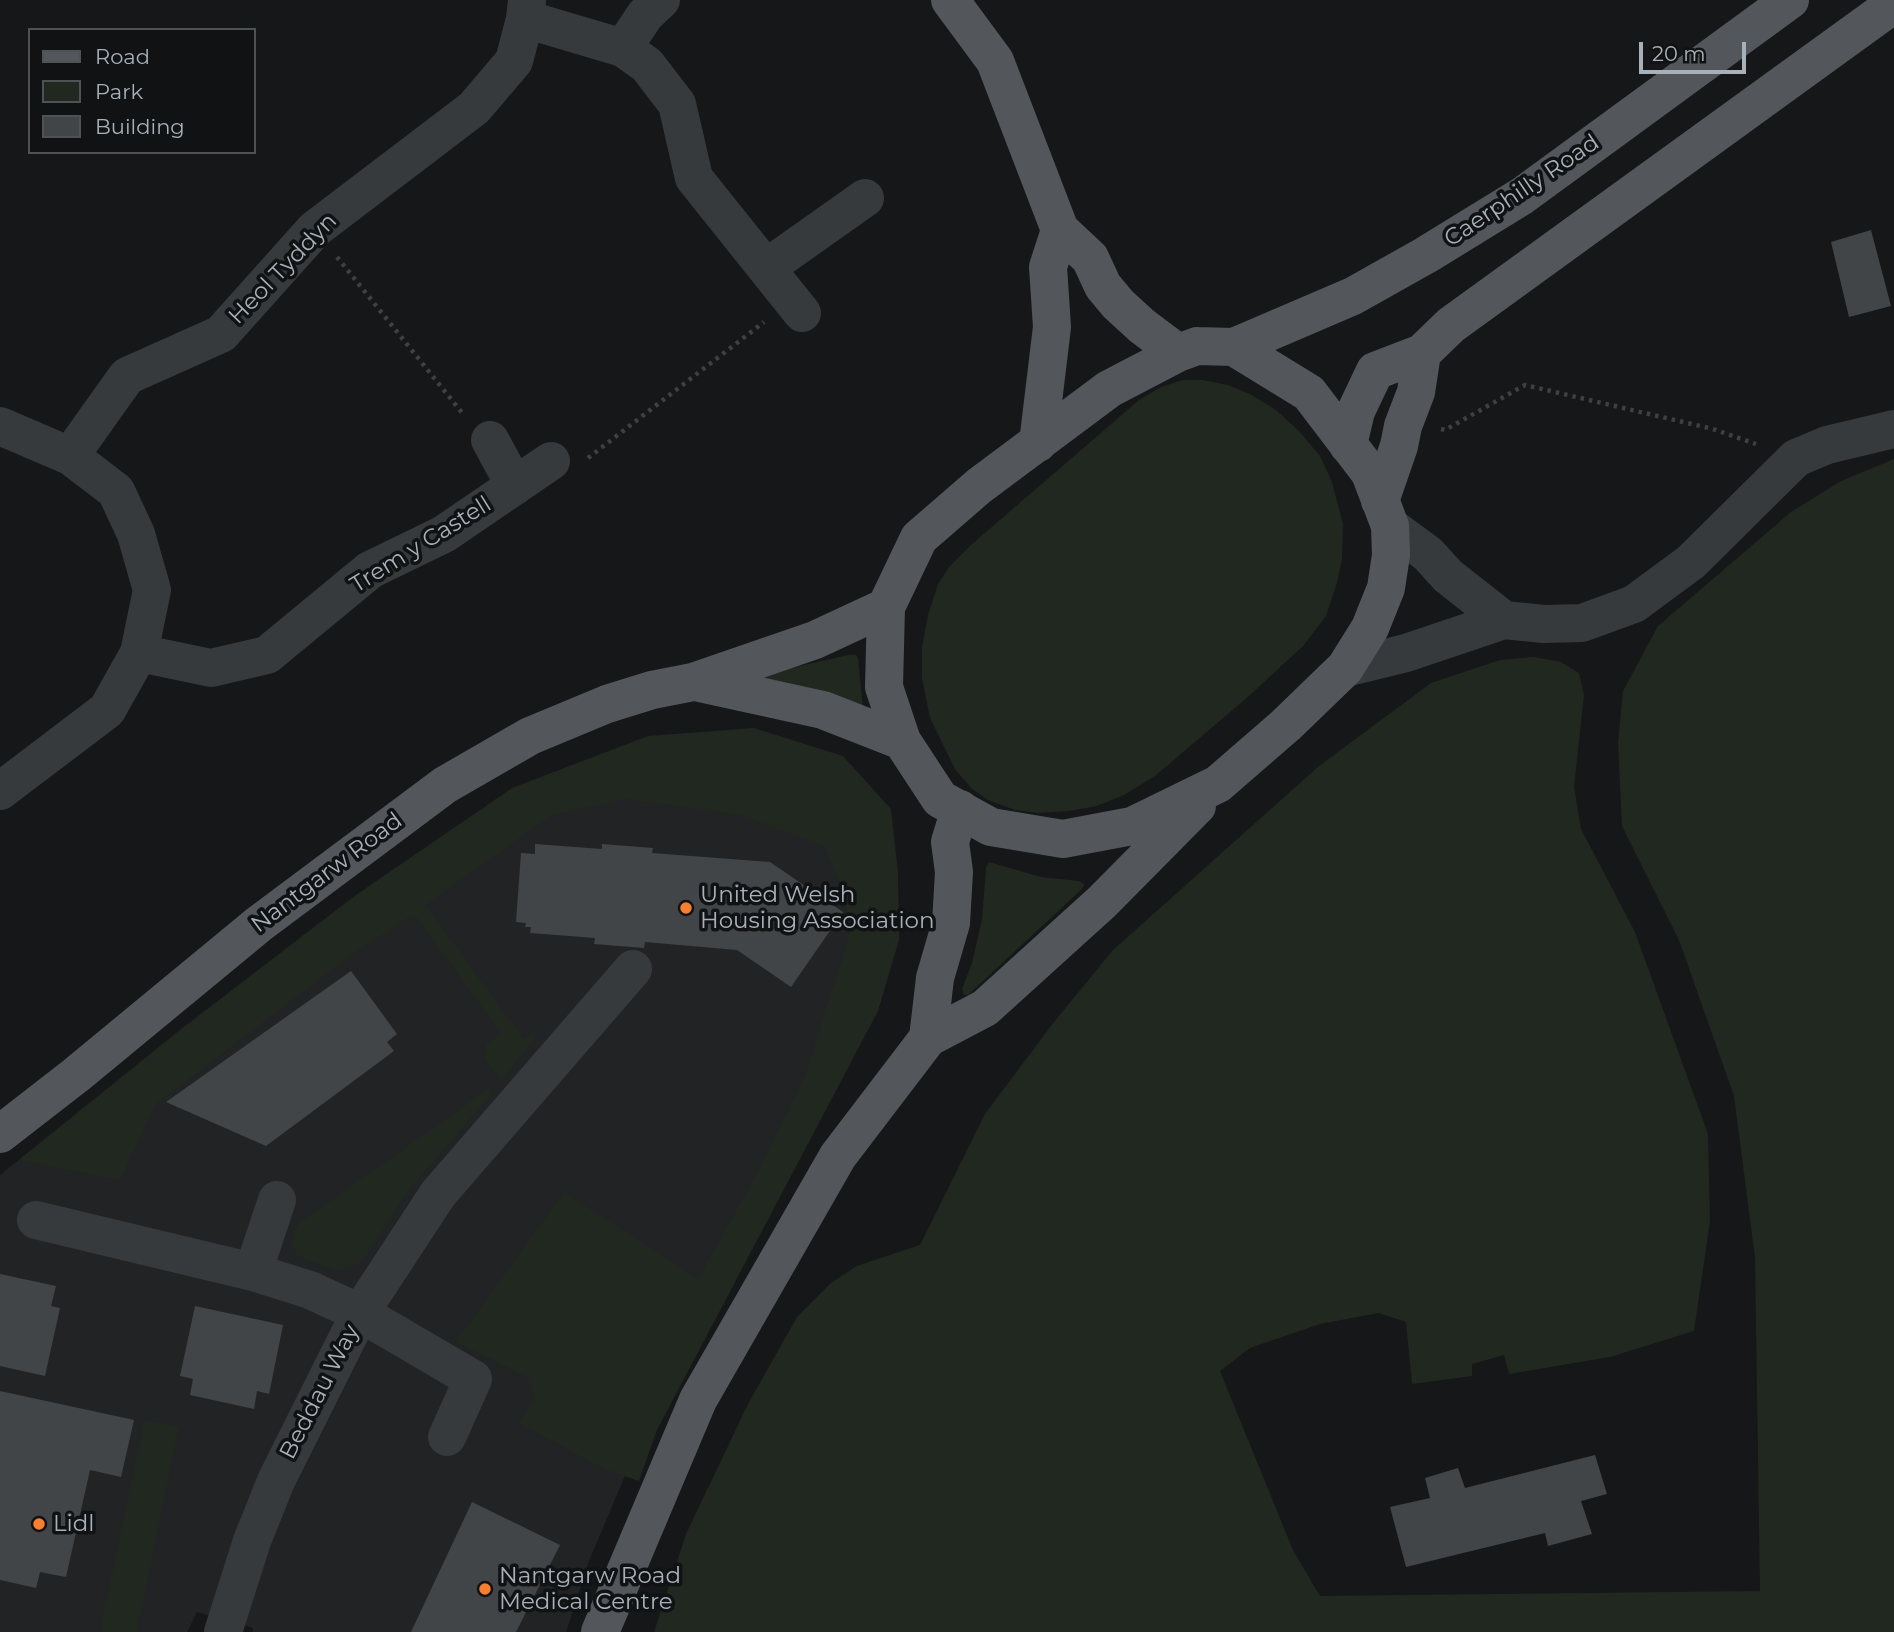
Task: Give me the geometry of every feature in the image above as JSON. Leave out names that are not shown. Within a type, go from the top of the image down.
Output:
[{"type":"main road","points":[[950,0],[995,61],[1060,230],[1090,258],[1103,286],[1118,304],[1142,326],[1178,352]]},
{"type":"main road","name":"Caerphilly Road","points":[[1234,347],[1353,296],[1522,196],[1790,0]]},
{"type":"main road","points":[[1349,445],[1356,411],[1375,371],[1422,353],[1451,325],[1894,4]]},
{"type":"main road","points":[[1038,443],[1052,327],[1048,267],[1060,230]]},
{"type":"main road","points":[[600,1632],[698,1400],[838,1156],[928,1038],[985,1008],[1102,902],[1218,784],[1286,725],[1345,668],[1370,628],[1386,588],[1391,555],[1385,514],[1370,473],[1309,393],[1234,347],[1196,346],[1178,352],[1109,389],[979,486],[919,538],[886,607],[884,687],[902,741],[940,799],[991,827],[1063,839],[1132,827],[1218,784]]},
{"type":"main road","points":[[1385,514],[1405,418],[1416,392],[1422,353]]},
{"type":"main road","name":"Nantgarw Road","points":[[0,1135],[259,924],[445,785],[530,736],[607,704],[652,690],[693,682],[815,640],[886,607]]},
{"type":"main road","name":"Nantgarw Road","points":[[693,682],[823,710],[902,741]]},
{"type":"main road","points":[[928,1038],[935,978],[951,923],[954,872],[950,842],[960,809]]},
{"type":"street","points":[[623,48],[645,15],[661,0]]},
{"type":"street","points":[[526,10],[623,48],[647,65],[677,104],[694,178],[797,307]]},
{"type":"street","name":"Heol Tyddyn","points":[[70,456],[127,376],[221,334],[315,229],[474,108],[514,61],[526,10]]},
{"type":"street","points":[[766,268],[865,198]]},
{"type":"street","points":[[0,426],[70,456],[116,491],[136,534],[152,590],[139,653],[107,710],[0,791]]},
{"type":"street","points":[[1345,668],[1406,653],[1504,620],[1544,624],[1582,623],[1634,604],[1691,562],[1796,458],[1827,445],[1894,429]]},
{"type":"street","name":"Trem y Castell","points":[[490,440],[514,486]]},
{"type":"street","name":"Trem y Castell","points":[[139,653],[211,668],[267,655],[370,570],[444,534],[551,461]]},
{"type":"street","points":[[1385,514],[1448,576],[1504,620]]},
{"type":"street","points":[[447,1437],[473,1379],[360,1313],[438,1194],[633,969]]},
{"type":"street","points":[[253,1272],[277,1200]]},
{"type":"street","name":"Beddau Way","points":[[36,1220],[253,1272],[310,1290],[360,1313],[276,1480],[244,1564],[223,1632]]},
{"type":"path","points":[[315,229],[473,426],[490,440]]},
{"type":"path","points":[[551,461],[579,465],[797,307]]},
{"type":"path","points":[[1437,426],[1445,430],[1525,385],[1713,429],[1796,458]]},
{"type":"shaded area","points":[[837,765],[870,972],[643,1433],[589,1561],[566,1632],[253,1632],[253,1628],[197,1612],[187,1632],[0,1632],[0,1175],[180,1030],[356,895],[538,788]]},
{"type":"green space","points":[[1183,380],[1203,380],[1228,385],[1250,394],[1276,410],[1299,431],[1320,456],[1332,482],[1343,524],[1342,559],[1326,616],[1303,646],[1249,696],[1155,776],[1124,795],[1097,806],[1038,813],[1015,810],[988,800],[971,788],[955,769],[930,718],[922,678],[922,647],[938,584],[949,567],[972,544],[1139,400],[1161,387]]},
{"type":"green space","points":[[1894,459],[1894,1632],[654,1632],[686,1534],[748,1404],[797,1317],[832,1282],[857,1266],[920,1245],[985,1114],[1054,1022],[1113,950],[1319,766],[1431,683],[1500,660],[1534,657],[1561,662],[1579,673],[1584,695],[1574,787],[1581,829],[1635,932],[1708,1134],[1710,1221],[1694,1331],[1610,1357],[1509,1374],[1504,1355],[1472,1364],[1472,1376],[1412,1384],[1406,1322],[1379,1313],[1320,1324],[1250,1348],[1220,1371],[1293,1550],[1320,1596],[1760,1591],[1755,1258],[1734,1096],[1679,940],[1622,826],[1618,743],[1623,691],[1658,626],[1791,512],[1841,481]]},
{"type":"green space","points":[[856,655],[858,658],[863,709],[786,689],[760,675]]},
{"type":"green space","points":[[754,728],[843,756],[891,809],[898,872],[899,940],[878,1011],[657,1430],[639,1481],[604,1469],[519,1423],[534,1398],[529,1378],[456,1342],[564,1192],[698,1279],[762,1164],[806,1073],[849,936],[845,894],[824,846],[740,815],[626,799],[552,815],[425,905],[524,1039],[536,1031],[533,1041],[501,1080],[485,1060],[484,1051],[486,1045],[501,1033],[414,914],[347,958],[155,1105],[120,1180],[19,1160],[180,1030],[356,895],[512,788],[648,736]]},
{"type":"green space","points":[[989,862],[1041,877],[1079,881],[1084,884],[1083,888],[968,995],[964,995],[962,989],[972,963],[982,919],[986,868]]},
{"type":"green space","points":[[491,1087],[490,1096],[411,1187],[366,1256],[357,1264],[336,1271],[297,1256],[291,1242],[298,1224]]},
{"type":"green space","points":[[144,1420],[179,1427],[137,1632],[100,1632]]},
{"type":"building","points":[[1871,230],[1891,306],[1849,317],[1831,242]]},
{"type":"building","points":[[535,844],[602,849],[602,844],[653,848],[652,853],[770,862],[843,912],[791,987],[737,950],[645,942],[644,948],[594,944],[595,938],[530,933],[531,927],[525,927],[526,923],[516,922],[521,853],[535,854]]},
{"type":"building","points":[[351,971],[397,1034],[387,1042],[394,1051],[266,1146],[166,1102]]},
{"type":"building","points":[[0,1274],[56,1286],[51,1306],[60,1308],[45,1376],[0,1366]]},
{"type":"building","points":[[195,1306],[283,1325],[269,1394],[257,1391],[254,1409],[190,1395],[193,1379],[180,1376]]},
{"type":"building","name":"Lidl","points":[[0,1391],[134,1420],[121,1477],[90,1470],[66,1577],[40,1572],[36,1588],[0,1580]]},
{"type":"building","points":[[1595,1455],[1607,1494],[1581,1501],[1592,1534],[1548,1546],[1545,1533],[1406,1567],[1390,1507],[1430,1498],[1425,1478],[1458,1468],[1465,1488]]},
{"type":"building","name":"Nantgarw Road Medical Centre","points":[[472,1502],[560,1545],[516,1632],[411,1632]]},
{"type":"place","name":"United Welsh Housing Association","points":[[686,908]]},
{"type":"place","name":"Lidl","points":[[39,1524]]},
{"type":"place","name":"Nantgarw Road Medical Centre","points":[[485,1589]]}]
